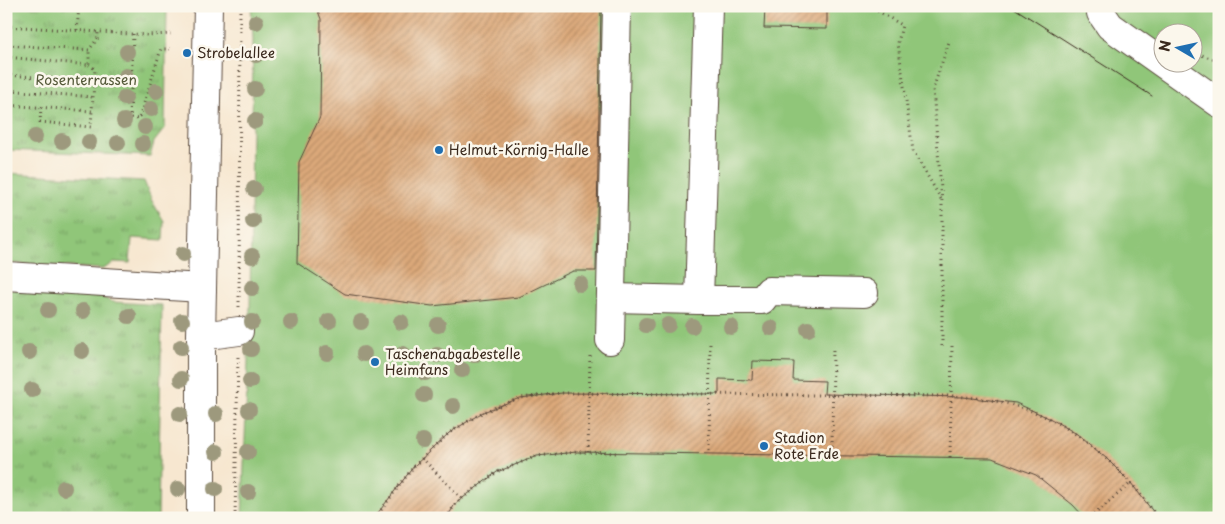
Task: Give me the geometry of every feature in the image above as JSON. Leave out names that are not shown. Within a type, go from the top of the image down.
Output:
[{"type":"street","points":[[201,518],[201,336],[208,6]]},
{"type":"street","points":[[610,340],[617,6]]},
{"type":"street","points":[[699,300],[708,6]]},
{"type":"street","points":[[1100,6],[1101,13],[1110,26],[1219,103]]},
{"type":"street","points":[[6,276],[202,288]]},
{"type":"street","points":[[611,298],[762,300],[769,291],[864,293]]},
{"type":"street","points":[[201,336],[239,331]]},
{"type":"path","points":[[77,30],[79,6]]},
{"type":"path","points":[[236,518],[239,331],[240,6]]},
{"type":"path","points":[[869,6],[902,25],[898,43],[913,151],[942,202]]},
{"type":"path","points":[[6,26],[133,34],[171,34]]},
{"type":"path","points":[[89,65],[90,50],[98,38],[98,32]]},
{"type":"path","points":[[133,34],[130,118],[138,119],[161,49],[170,49]]},
{"type":"path","points":[[942,346],[942,202],[933,89],[949,42]]},
{"type":"path","points":[[40,107],[40,122],[92,127],[95,69],[89,65],[6,56],[7,45],[90,50]]},
{"type":"path","points":[[1202,55],[1219,61]]},
{"type":"path","points":[[6,75],[94,81]]},
{"type":"path","points":[[6,90],[93,97]]},
{"type":"path","points":[[6,105],[92,111]]},
{"type":"path","points":[[710,342],[710,450]]},
{"type":"path","points":[[832,456],[833,344]]},
{"type":"path","points":[[950,457],[952,346]]},
{"type":"path","points":[[588,452],[590,358]]},
{"type":"path","points":[[375,518],[414,466],[449,434],[483,412],[520,398],[562,393],[951,396],[1007,402],[1051,419],[1077,434],[1106,458],[1131,483],[1157,518]]},
{"type":"path","points":[[447,518],[456,504],[497,472],[537,456],[588,452],[616,453]]},
{"type":"path","points":[[422,458],[462,499]]},
{"type":"path","points":[[1090,518],[1131,483]]},
{"type":"green space","name":"Rosenterrassen","points":[[6,6],[167,6],[165,128],[154,142],[150,156],[6,150]]},
{"type":"green space","points":[[251,6],[1219,6],[1219,518],[242,518],[250,306],[253,39]]},
{"type":"green space","points":[[6,173],[144,181],[152,201],[164,221],[163,240],[132,238],[130,263],[116,262],[103,269],[6,263]]},
{"type":"green space","points":[[6,289],[99,296],[113,302],[162,305],[158,518],[6,518],[6,495],[11,468],[6,467],[6,437],[13,437],[12,392],[6,363]]},
{"type":"building","name":"Helmut-Körnig-Halle","points":[[316,6],[601,6],[596,271],[573,271],[519,297],[432,306],[345,294],[297,263],[299,162],[320,117],[321,19]]},
{"type":"building","points":[[765,8],[827,9],[827,29],[764,28]]},
{"type":"building","points":[[753,361],[794,362],[793,380],[825,381],[824,394],[963,397],[1016,403],[1051,419],[1077,434],[1106,458],[1131,483],[1158,518],[1085,518],[1073,505],[1036,475],[992,458],[577,452],[537,456],[497,472],[455,504],[447,518],[374,518],[414,466],[449,433],[483,412],[520,398],[562,393],[719,394],[719,379],[752,380]]},
{"type":"tram line","points":[[1011,6],[1152,96]]},
{"type":"place","name":"Strobelallee","points":[[187,53]]},
{"type":"place","name":"Helmut-Körnig-Halle","points":[[439,150]]},
{"type":"place","name":"Taschenabgabestelle Heimfans","points":[[375,362]]},
{"type":"place","name":"Stadion Rote Erde","points":[[764,446]]}]
